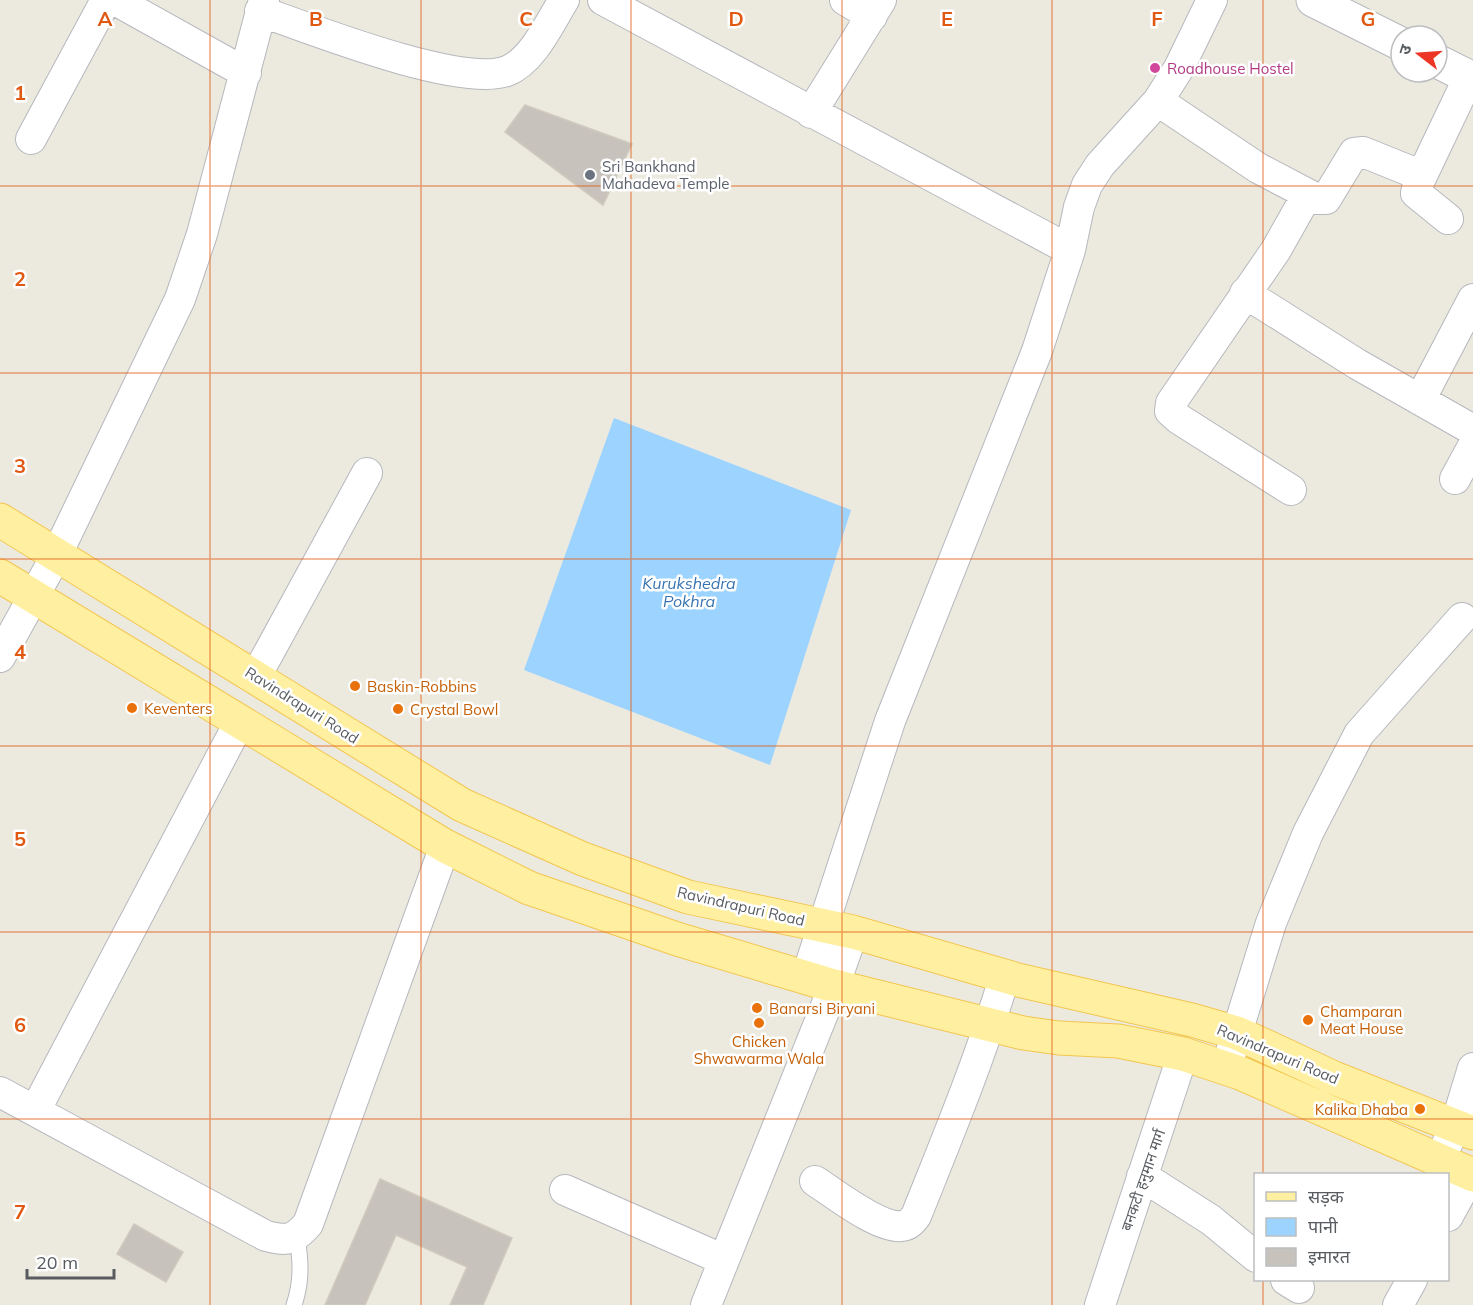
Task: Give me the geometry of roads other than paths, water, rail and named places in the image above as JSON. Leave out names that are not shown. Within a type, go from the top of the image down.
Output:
[{"type":"main road","name":"Ravindrapuri Road","points":[[0,520],[462,805],[583,859],[688,897],[837,928],[1005,975],[1237,1033],[1334,1078],[1464,1130]]},
{"type":"main road","points":[[0,576],[445,846],[529,888],[590,911],[820,982],[1035,1035],[1118,1041],[1183,1054],[1226,1068],[1472,1174]]},
{"type":"street","points":[[31,139],[106,0]]},
{"type":"street","points":[[115,0],[246,73]]},
{"type":"street","points":[[0,657],[56,556],[180,299],[202,234],[262,6],[393,56],[461,72],[488,73],[507,71],[521,63],[564,0]]},
{"type":"street","points":[[603,0],[1070,250]]},
{"type":"street","points":[[811,113],[877,8],[845,0]]},
{"type":"street","points":[[706,1305],[724,1260],[820,982],[837,928],[890,721],[1037,351],[1070,250],[1079,207],[1087,185],[1100,165],[1158,101],[1179,68],[1212,0]]},
{"type":"street","points":[[1313,0],[1389,38]]},
{"type":"street","points":[[1448,219],[1416,193],[1420,175],[1471,78],[1449,67]]},
{"type":"street","points":[[1158,101],[1258,168],[1307,195],[1326,198],[1354,153],[1363,152],[1420,175]]},
{"type":"street","points":[[1291,490],[1170,411],[1171,403],[1276,250],[1307,195]]},
{"type":"street","points":[[1245,293],[1357,364],[1473,430]]},
{"type":"street","points":[[1420,400],[1473,299]]},
{"type":"street","points":[[1455,479],[1473,446]]},
{"type":"street","points":[[256,676],[367,473]]},
{"type":"street","points":[[1226,1068],[1272,922],[1308,833],[1359,734],[1462,618]]},
{"type":"street","points":[[34,1111],[239,723]]},
{"type":"street","points":[[0,1092],[266,1236],[281,1240],[297,1237],[308,1224],[445,846]]},
{"type":"street","points":[[815,1181],[872,1217],[899,1227],[909,1224],[916,1216],[991,1025],[1005,975]]},
{"type":"street","name":"बनकटी हनुमान मार्ग","points":[[1100,1305],[1183,1054]]},
{"type":"street","points":[[1439,1161],[1464,1130],[1473,1068]]},
{"type":"street","points":[[1449,1214],[1472,1174]]},
{"type":"street","points":[[1143,1176],[1211,1220],[1254,1255]]},
{"type":"street","points":[[565,1190],[724,1260]]},
{"type":"street","points":[[1398,1305],[1411,1281]]},
{"type":"lane","points":[[294,1305],[300,1286],[302,1265],[297,1237]]},
{"type":"water","name":"Kurukshedra Pokhra","points":[[614,418],[851,510],[770,765],[524,670]]},
{"type":"place","name":"Roadhouse Hostel","points":[[1155,68]]},
{"type":"place","name":"Sri Bankhand Mahadeva Temple","points":[[590,175]]},
{"type":"place","name":"Baskin-Robbins","points":[[355,686]]},
{"type":"place","name":"Keventers","points":[[132,708]]},
{"type":"place","name":"Crystal Bowl","points":[[398,709]]},
{"type":"place","name":"Banarsi Biryani","points":[[757,1008]]},
{"type":"place","name":"Champaran Meat House","points":[[1308,1020]]},
{"type":"place","name":"Chicken Shwawarma Wala","points":[[759,1023]]},
{"type":"place","name":"Kalika Dhaba","points":[[1420,1109]]}]
